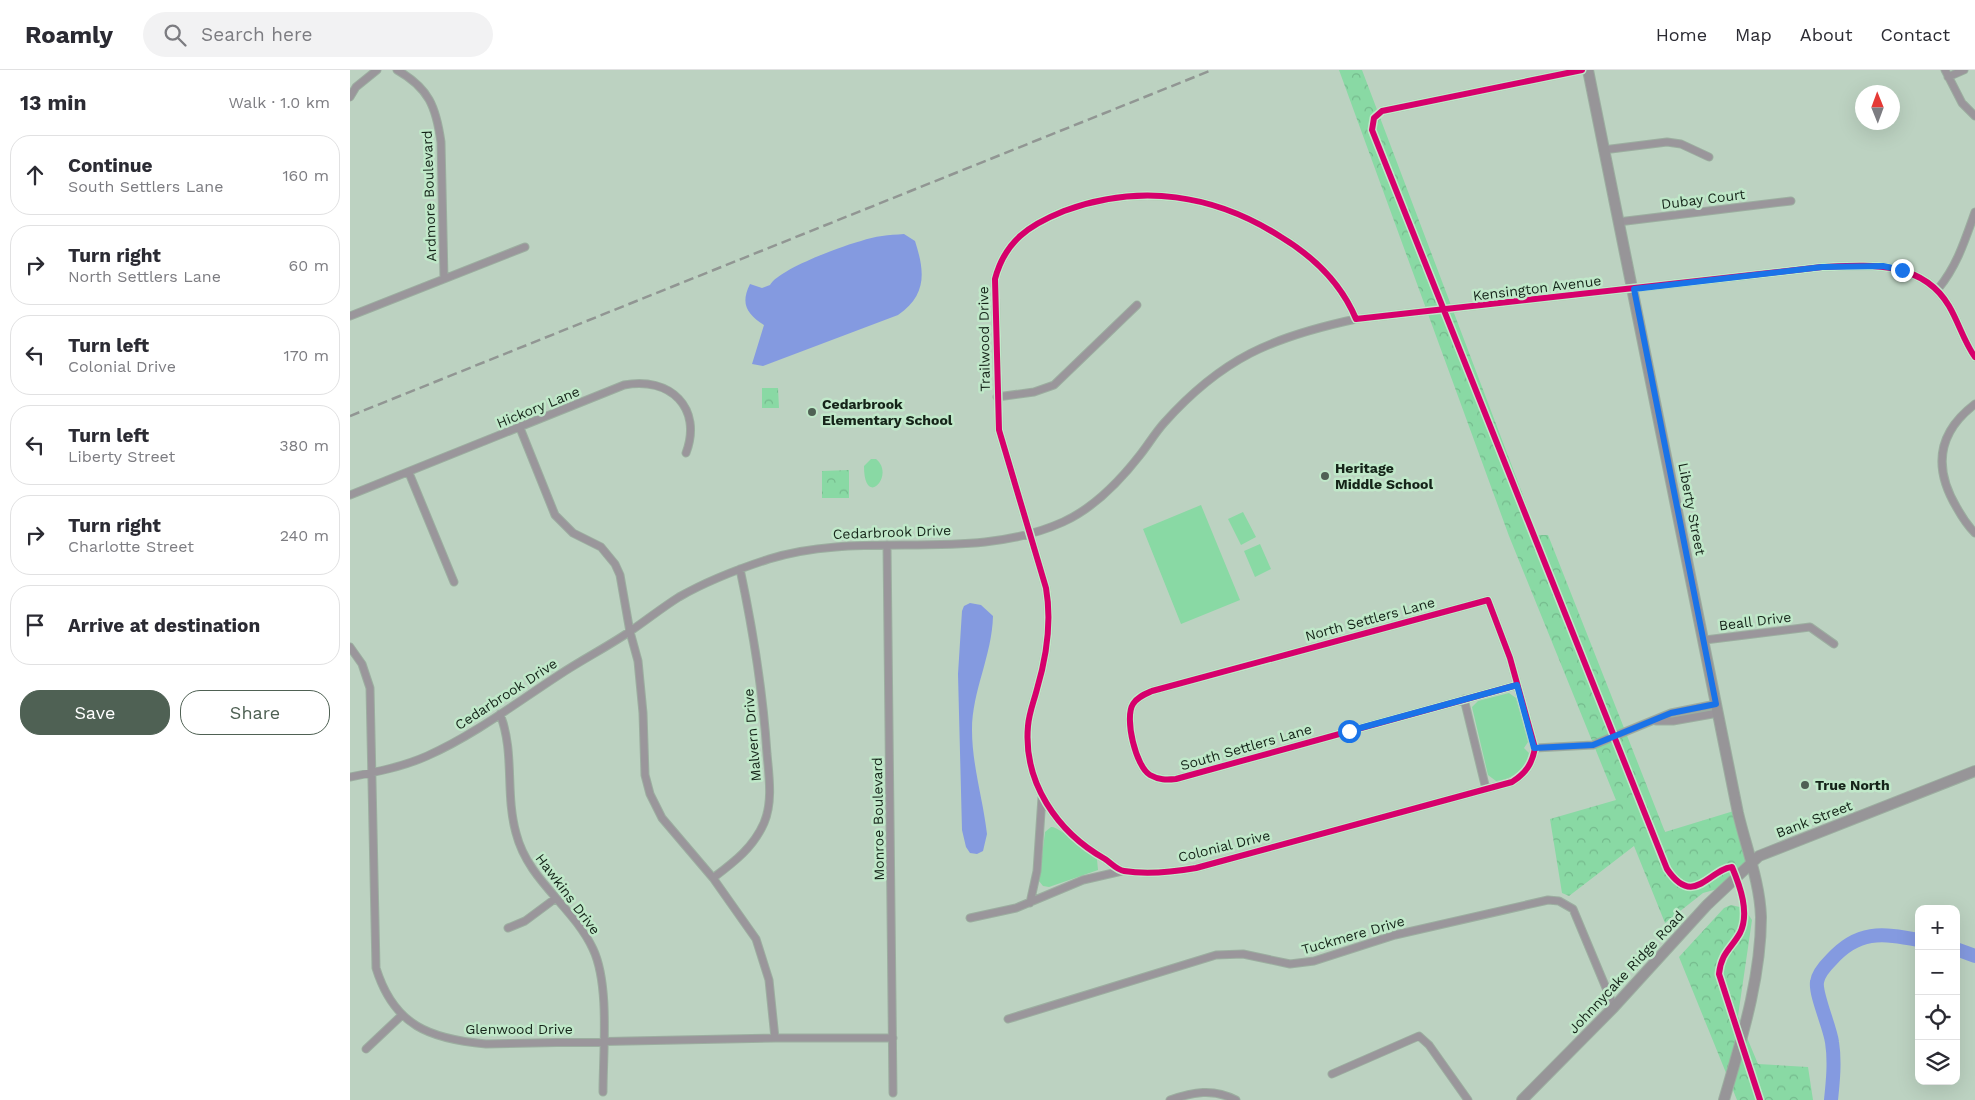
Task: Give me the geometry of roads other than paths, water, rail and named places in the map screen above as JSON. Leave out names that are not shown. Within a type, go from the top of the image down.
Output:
[{"type":"street","points":[[350,96],[356,87],[377,70]]},
{"type":"street","name":"Ardmore Boulevard","points":[[397,70],[425,92],[434,105],[438,122],[441,142],[444,279]]},
{"type":"street","points":[[1382,111],[1582,70]]},
{"type":"street","name":"Liberty Street","points":[[1588,70],[1705,640],[1717,708],[1750,865],[1758,894],[1760,917],[1756,974],[1737,1056],[1724,1100]]},
{"type":"street","points":[[1964,70],[1947,73],[1962,103],[1975,116]]},
{"type":"street","points":[[1603,150],[1667,142],[1681,144],[1709,157]]},
{"type":"street","name":"Trailwood Drive","points":[[1030,534],[999,430],[997,396],[995,279],[1000,260],[1019,235],[1047,218],[1082,204],[1120,197],[1157,196],[1196,200],[1235,211],[1304,251],[1331,278],[1349,303],[1356,319]]},
{"type":"street","name":"Dubay Court","points":[[1618,222],[1791,201]]},
{"type":"street","points":[[1975,212],[1961,252],[1950,274],[1938,289],[1950,307],[1975,357]]},
{"type":"street","points":[[350,316],[525,247]]},
{"type":"street","name":"Kensington Avenue","points":[[1356,319],[1822,267],[1860,265],[1883,266],[1902,270],[1938,289]]},
{"type":"street","points":[[997,396],[1034,392],[1054,385],[1137,305]]},
{"type":"street","name":"Cedarbrook Drive","points":[[350,777],[372,773],[425,757],[500,714],[592,653],[630,632],[681,597],[710,581],[740,569],[772,558],[832,546],[985,542],[1030,534],[1063,522],[1099,499],[1140,455],[1163,424],[1202,385],[1222,370],[1267,344],[1299,332],[1356,319]]},
{"type":"street","name":"Hickory Lane","points":[[350,495],[624,385],[652,383],[665,388],[683,404],[692,426],[686,454]]},
{"type":"street","points":[[1975,404],[1953,424],[1946,436],[1942,454],[1943,477],[1950,496],[1975,533]]},
{"type":"street","points":[[520,428],[555,514],[573,533],[601,547],[615,564],[624,591],[630,632],[638,661],[643,713],[645,775],[650,794],[670,829],[713,878],[756,938],[769,980],[775,1038]]},
{"type":"street","points":[[409,472],[454,582]]},
{"type":"street","points":[[1030,534],[1046,588],[1049,614],[1048,643],[1028,725],[1030,761],[1042,797],[1054,816],[1076,840],[1122,871]]},
{"type":"street","name":"Monroe Boulevard","points":[[886,545],[893,1093]]},
{"type":"street","name":"Malvern Drive","points":[[713,878],[751,846],[765,820],[769,804],[770,782],[760,680],[740,569]]},
{"type":"street","name":"North Settlers Lane","points":[[1130,725],[1133,704],[1140,696],[1152,691],[1488,600],[1517,685],[1534,748]]},
{"type":"street","name":"Beall Drive","points":[[1705,640],[1810,627],[1834,644]]},
{"type":"street","points":[[350,647],[362,664],[370,688],[372,773]]},
{"type":"street","name":"South Settlers Lane","points":[[1130,725],[1138,758],[1148,774],[1160,780],[1176,779],[1517,685]]},
{"type":"street","points":[[1464,699],[1486,789]]},
{"type":"street","points":[[1534,748],[1580,747],[1604,741],[1656,721],[1671,713],[1717,708]]},
{"type":"street","name":"Hawkins Drive","points":[[500,714],[506,731],[516,833],[535,874],[586,937],[598,963],[602,994],[603,1092]]},
{"type":"street","name":"Colonial Drive","points":[[970,918],[1030,903],[1083,880],[1122,871],[1169,872],[1196,868],[1512,782],[1522,776],[1532,761],[1534,748]]},
{"type":"street","name":"Bank Street","points":[[1750,865],[1759,856],[1975,771]]},
{"type":"street","name":"Glenwood Drive","points":[[372,773],[376,968],[388,998],[401,1016],[426,1032],[454,1041],[486,1044],[775,1038],[893,1038]]},
{"type":"street","points":[[1030,903],[1038,862],[1042,797]]},
{"type":"street","name":"Johnnycake Ridge Road","points":[[1522,1100],[1614,1007],[1707,905],[1750,865]]},
{"type":"street","points":[[508,928],[526,922],[556,898]]},
{"type":"street","name":"Tuckmere Drive","points":[[1008,1019],[1216,956],[1230,953],[1243,954],[1290,964],[1314,961],[1395,935],[1548,900],[1559,901],[1573,909],[1614,1007]]},
{"type":"street","points":[[366,1049],[401,1016]]},
{"type":"street","points":[[1332,1074],[1419,1036],[1429,1045],[1468,1100]]},
{"type":"street","points":[[1170,1100],[1201,1092],[1212,1092],[1236,1100]]},
{"type":"water","points":[[904,234],[915,241],[922,273],[919,291],[907,307],[898,315],[763,366],[752,364],[764,325],[753,317],[747,308],[746,297],[750,284],[762,288],[770,285],[785,272],[826,253],[872,238]]},
{"type":"water","points":[[970,603],[981,605],[993,616],[992,631],[975,701],[972,730],[972,743],[987,834],[983,851],[977,854],[970,853],[966,847],[962,830],[958,674],[962,611],[964,606]]},
{"type":"waterway","points":[[1831,1100],[1833,1049],[1817,987],[1820,973],[1841,950],[1861,939],[1882,935],[1915,939]]},
{"type":"waterway","points":[[1959,950],[1975,956]]},
{"type":"railway","points":[[350,416],[1212,70]]},
{"type":"place","name":"Cedarbrook Elementary School","points":[[812,412]]},
{"type":"place","name":"Heritage Middle School","points":[[1325,476]]},
{"type":"place","name":"True North","points":[[1805,785]]}]
